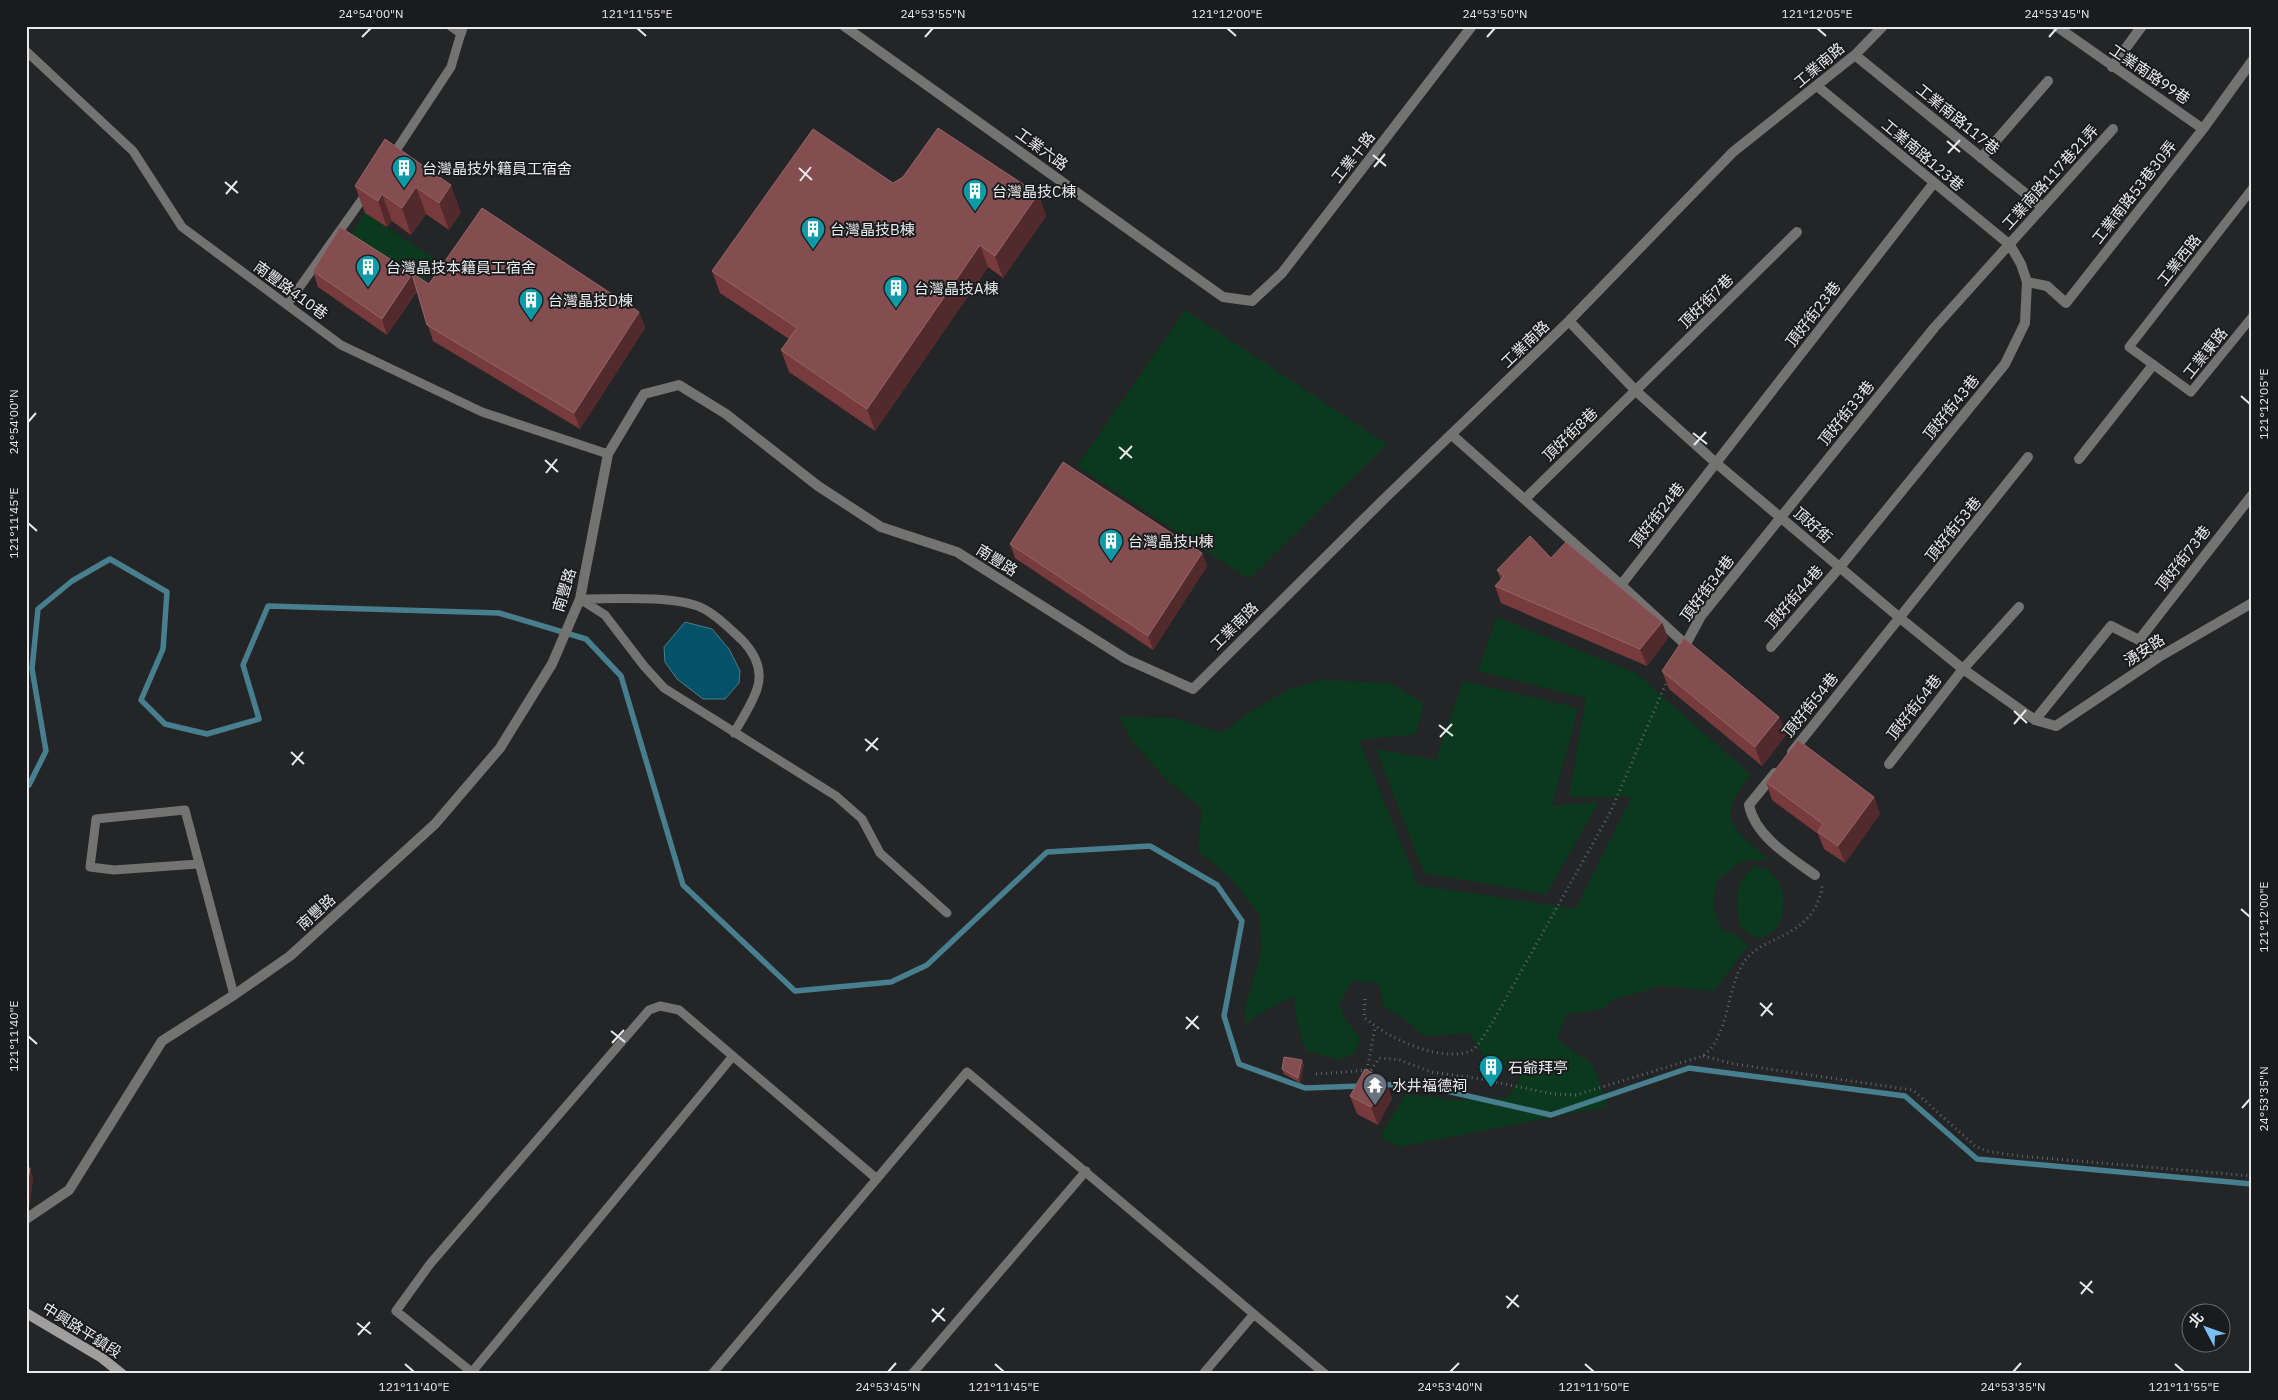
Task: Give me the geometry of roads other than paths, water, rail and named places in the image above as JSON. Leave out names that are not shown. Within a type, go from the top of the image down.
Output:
[{"type":"street","points":[[451,26],[462,30]]},
{"type":"street","name":"工業六路","points":[[844,26],[1223,297],[1252,301]]},
{"type":"street","name":"工業十路","points":[[1252,301],[1282,273],[1472,26]]},
{"type":"street","name":"工業南路","points":[[1192,689],[1569,321],[1734,152],[1855,55],[1883,26]]},
{"type":"street","name":"工業南路99巷","points":[[2056,26],[2203,129]]},
{"type":"street","points":[[2112,67],[2142,26]]},
{"type":"street","name":"工業南路117巷","points":[[1855,55],[2042,207]]},
{"type":"street","name":"工業南路53巷30弄","points":[[2027,282],[2047,286],[2066,303],[2203,129],[2252,61]]},
{"type":"street","points":[[1982,158],[2048,81]]},
{"type":"street","name":"工業南路123巷","points":[[1817,86],[1933,184],[2010,245]]},
{"type":"street","name":"工業南路117巷21弄","points":[[1934,328],[2114,129]]},
{"type":"street","name":"頂好街23巷","points":[[1716,463],[1933,184]]},
{"type":"street","name":"頂好街7巷","points":[[1636,391],[1797,232]]},
{"type":"street","name":"頂好街43巷","points":[[1840,567],[2005,364],[2025,323],[2027,282],[2010,245]]},
{"type":"street","name":"頂好街","points":[[1569,321],[1636,391],[1716,463],[1900,618],[1963,669],[2035,720],[2056,726]]},
{"type":"street","name":"頂好街33巷","points":[[1781,517],[1934,328]]},
{"type":"street","points":[[2079,458],[2153,365]]},
{"type":"street","name":"南豐路","points":[[26,1219],[69,1190],[162,1041],[234,995],[290,956],[435,824],[500,748],[552,664],[580,599],[608,454],[644,394],[679,385],[726,414],[818,486],[881,527],[958,552],[1126,659],[1192,689]]},
{"type":"street","name":"頂好街8巷","points":[[1525,498],[1636,391]]},
{"type":"street","points":[[1452,435],[1622,584],[1685,644]]},
{"type":"street","name":"頂好街53巷","points":[[1900,618],[2028,457]]},
{"type":"street","name":"頂好街24巷","points":[[1622,584],[1716,463]]},
{"type":"street","name":"頂好街73巷","points":[[2139,640],[2252,495]]},
{"type":"street","name":"頂好街34巷","points":[[1677,659],[1701,616],[1781,517]]},
{"type":"street","name":"頂好街44巷","points":[[1771,647],[1840,567]]},
{"type":"street","name":"湧安路","points":[[2056,726],[2159,657],[2252,603]]},
{"type":"street","name":"頂好街64巷","points":[[1889,764],[1963,669],[2018,607]]},
{"type":"street","name":"頂好街54巷","points":[[1815,875],[1772,841],[1758,827],[1751,815],[1749,804],[1900,618]]},
{"type":"street","points":[[2035,720],[2111,626],[2139,640],[2159,657]]},
{"type":"street","name":"中興路平鎮段","points":[[26,1313],[102,1358],[122,1374]]},
{"type":"lane","points":[[386,165],[452,67],[462,30]]},
{"type":"lane","name":"南豐路410巷","points":[[26,51],[133,151],[182,227],[341,345],[482,412],[608,454]]},
{"type":"lane","points":[[287,305],[375,181]]},
{"type":"lane","name":"工業西路","points":[[2129,347],[2252,189]]},
{"type":"lane","name":"工業東路","points":[[2129,347],[2191,392],[2252,317]]},
{"type":"lane","points":[[580,599],[605,615],[644,666],[664,688],[836,796],[862,818],[880,853],[947,913]]},
{"type":"lane","points":[[580,599],[663,601],[692,604],[702,608],[727,626],[748,647],[759,664],[758,688],[734,733]]},
{"type":"lane","points":[[198,864],[114,870],[90,867],[96,819],[185,810],[234,995]]},
{"type":"lane","points":[[733,1056],[473,1373],[396,1310],[430,1264],[649,1010],[660,1006],[679,1010],[733,1056],[877,1179]]},
{"type":"lane","points":[[712,1374],[967,1072],[1325,1374]]},
{"type":"lane","points":[[912,1374],[1086,1171]]},
{"type":"lane","points":[[1203,1374],[1254,1314]]},
{"type":"water","points":[[685,622],[712,629],[729,649],[740,671],[739,683],[725,699],[703,699],[677,679],[665,662],[664,647]]},
{"type":"waterway","points":[[26,787],[29,785],[46,751],[32,669],[38,609],[72,581],[110,559],[167,592],[163,649],[141,700],[165,724],[207,734],[259,719],[243,665],[268,606],[499,613],[586,639],[621,676],[683,885],[795,991],[891,982],[927,965],[1047,852],[1150,846],[1217,885],[1242,921],[1224,1016],[1239,1064],[1305,1088],[1362,1086]]},
{"type":"waterway","points":[[1382,1085],[1416,1084],[1551,1115],[1689,1068],[1905,1096],[1977,1159],[2252,1184]]},
{"type":"place","name":"台灣晶技外籍員工宿舍","points":[[404,189]]},
{"type":"place","name":"台灣晶技C棟","points":[[975,212]]},
{"type":"place","name":"台灣晶技B棟","points":[[813,250]]},
{"type":"place","name":"台灣晶技本籍員工宿舍","points":[[368,288]]},
{"type":"place","name":"台灣晶技A棟","points":[[896,309]]},
{"type":"place","name":"台灣晶技D棟","points":[[531,321]]},
{"type":"place","name":"台灣晶技H棟","points":[[1111,562]]},
{"type":"place","name":"石爺拜亭","points":[[1491,1088]]},
{"type":"place","name":"水井福德祠","points":[[1375,1106]]}]
